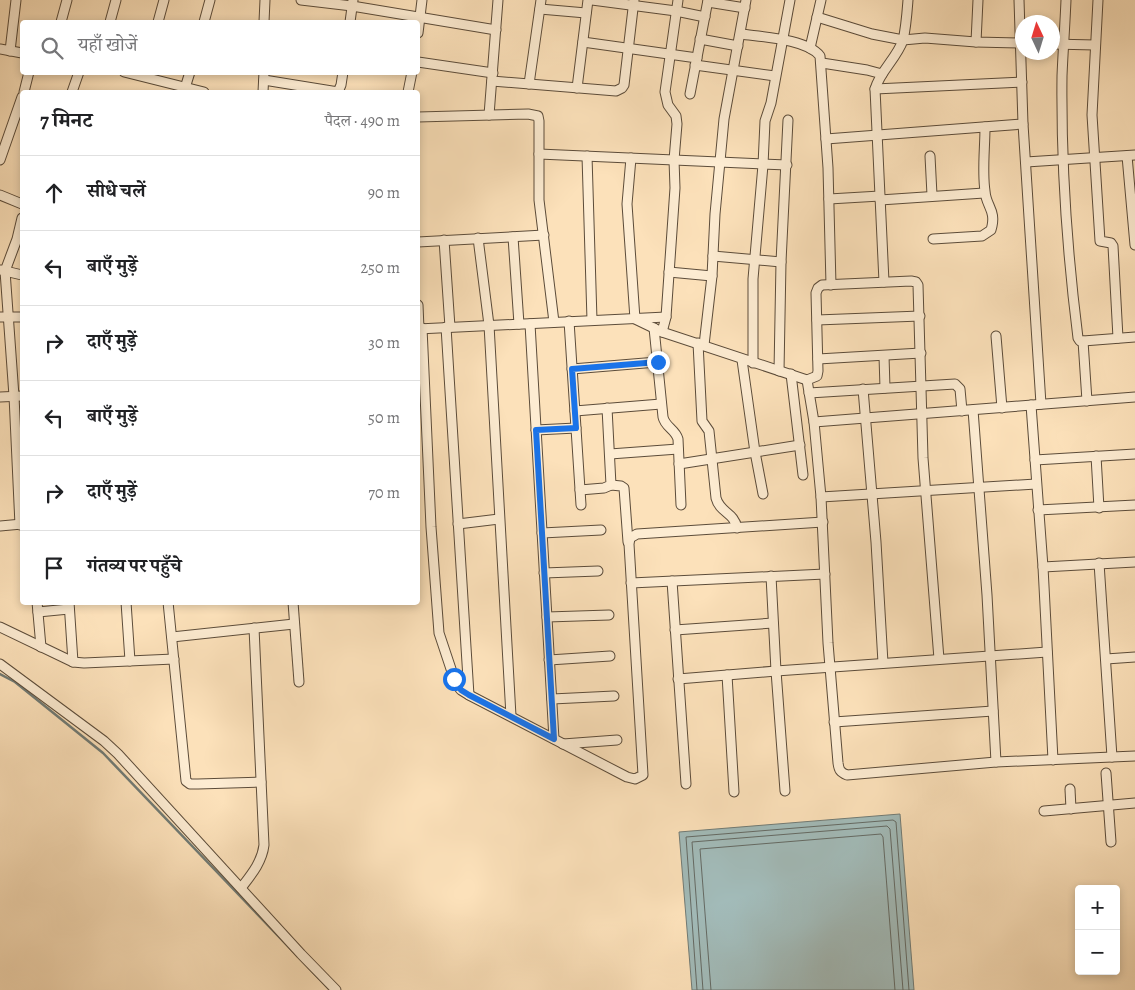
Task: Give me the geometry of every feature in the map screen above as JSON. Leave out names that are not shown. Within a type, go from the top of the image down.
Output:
[{"type":"street","points":[[10,51],[16,0]]},
{"type":"street","points":[[62,20],[67,0]]},
{"type":"street","points":[[111,20],[116,0]]},
{"type":"street","points":[[159,20],[164,0]]},
{"type":"street","points":[[205,20],[210,0]]},
{"type":"street","points":[[264,20],[265,0]]},
{"type":"street","points":[[301,0],[353,3],[420,18],[496,30]]},
{"type":"street","points":[[420,18],[422,0]]},
{"type":"street","points":[[489,115],[498,0]]},
{"type":"street","points":[[577,88],[588,0]]},
{"type":"street","points":[[592,0],[634,3],[705,17]]},
{"type":"street","points":[[678,0],[665,92],[668,105],[676,116],[675,188],[666,316],[658,330],[658,362],[664,422],[676,433],[681,505]]},
{"type":"street","points":[[753,363],[752,309],[754,260],[765,121],[771,103],[790,0]]},
{"type":"street","points":[[810,48],[821,0]]},
{"type":"street","points":[[884,282],[875,89],[877,81],[903,40],[908,0]]},
{"type":"street","points":[[976,42],[978,0]]},
{"type":"street","points":[[1019,0],[1020,15]]},
{"type":"street","points":[[1066,0],[1063,44],[1064,160],[1071,283],[1078,338],[1080,341],[1084,341],[1135,337]]},
{"type":"street","points":[[1098,0],[1092,115],[1094,158],[1100,239],[1101,242],[1111,243],[1113,246],[1118,338]]},
{"type":"street","points":[[690,94],[708,1],[745,4],[741,34],[725,106],[712,276],[701,344],[702,421],[709,431],[718,504],[734,519],[737,528]]},
{"type":"street","points":[[350,20],[353,3]]},
{"type":"street","points":[[420,62],[530,84],[616,91],[624,85],[634,3]]},
{"type":"street","points":[[530,84],[540,4],[586,13]]},
{"type":"street","points":[[817,18],[872,34],[903,40],[925,38],[1015,43]]},
{"type":"street","points":[[741,34],[782,40],[810,48],[820,56],[822,63],[829,199],[831,285]]},
{"type":"street","points":[[700,39],[738,46]]},
{"type":"street","points":[[583,42],[671,54],[733,70],[776,76]]},
{"type":"street","points":[[1063,44],[1095,45]]},
{"type":"street","points":[[0,49],[20,53]]},
{"type":"street","points":[[1022,60],[1023,124],[1041,404]]},
{"type":"street","points":[[822,63],[882,74]]},
{"type":"street","points":[[24,90],[28,75]]},
{"type":"street","points":[[73,90],[78,75]]},
{"type":"street","points":[[144,75],[168,88],[194,90]]},
{"type":"street","points":[[185,88],[189,75]]},
{"type":"street","points":[[339,90],[343,75]]},
{"type":"street","points":[[408,90],[411,75]]},
{"type":"street","points":[[264,90],[264,76],[329,90]]},
{"type":"street","points":[[875,89],[1022,82]]},
{"type":"street","points":[[0,160],[20,103]]},
{"type":"street","points":[[420,117],[528,114],[538,116],[540,121],[539,200],[554,322]]},
{"type":"street","points":[[779,371],[781,262],[788,120]]},
{"type":"street","points":[[826,140],[1023,124]]},
{"type":"street","points":[[934,239],[982,236],[992,230],[993,214],[984,193],[985,127]]},
{"type":"street","points":[[539,154],[787,165]]},
{"type":"street","points":[[587,156],[592,320]]},
{"type":"street","points":[[930,156],[932,195]]},
{"type":"street","points":[[1026,162],[1131,156],[1135,245]]},
{"type":"street","points":[[631,158],[627,211],[634,319]]},
{"type":"street","points":[[829,199],[984,193]]},
{"type":"street","points":[[0,196],[20,203]]},
{"type":"street","points":[[20,226],[17,239],[3,270],[4,317],[18,396],[20,484]]},
{"type":"street","points":[[420,242],[544,235]]},
{"type":"street","points":[[513,237],[519,324]]},
{"type":"street","points":[[478,238],[489,325],[511,716]]},
{"type":"street","points":[[444,240],[458,524],[469,695]]},
{"type":"street","points":[[713,256],[781,262]]},
{"type":"street","points":[[3,270],[20,274]]},
{"type":"street","points":[[669,272],[712,276]]},
{"type":"street","points":[[634,319],[658,330],[742,360],[807,380],[817,376],[818,288],[831,285],[916,282],[919,290],[921,415],[925,490],[939,659]]},
{"type":"street","points":[[420,328],[666,316]]},
{"type":"street","points":[[817,320],[920,316]]},
{"type":"street","points":[[4,317],[20,317]]},
{"type":"street","points":[[569,322],[581,505]]},
{"type":"street","points":[[530,324],[554,739]]},
{"type":"street","points":[[996,336],[1002,408]]},
{"type":"street","points":[[1084,341],[1087,401]]},
{"type":"street","points":[[420,343],[440,633],[456,684],[469,695],[627,777],[635,779],[643,775],[624,488],[611,485],[604,488],[580,490]]},
{"type":"street","points":[[818,359],[921,353]]},
{"type":"street","points":[[884,356],[886,388]]},
{"type":"street","points":[[742,360],[763,494]]},
{"type":"street","points":[[572,369],[658,362]]},
{"type":"street","points":[[791,374],[803,475]]},
{"type":"street","points":[[807,380],[814,422],[821,497],[834,722],[839,769],[842,773],[847,775],[996,762],[1135,756]]},
{"type":"street","points":[[809,393],[955,384],[960,389],[962,411]]},
{"type":"street","points":[[863,389],[883,663]]},
{"type":"street","points":[[0,397],[18,396]]},
{"type":"street","points":[[814,422],[1135,398]]},
{"type":"street","points":[[575,411],[661,404]]},
{"type":"street","points":[[1031,405],[1048,652],[1053,760]]},
{"type":"street","points":[[607,408],[611,485]]},
{"type":"street","points":[[973,410],[991,656],[996,762]]},
{"type":"street","points":[[536,430],[576,428]]},
{"type":"street","points":[[679,464],[800,445]]},
{"type":"street","points":[[610,454],[678,449]]},
{"type":"street","points":[[1035,460],[1135,454]]},
{"type":"street","points":[[1096,456],[1099,508]]},
{"type":"street","points":[[821,497],[1036,484]]},
{"type":"street","points":[[1038,510],[1135,506]]},
{"type":"street","points":[[458,524],[499,519]]},
{"type":"street","points":[[628,544],[630,538],[637,534],[823,522]]},
{"type":"street","points":[[0,526],[20,524]]},
{"type":"street","points":[[542,533],[601,530]]},
{"type":"street","points":[[1042,567],[1135,562]]},
{"type":"street","points":[[1099,563],[1112,757]]},
{"type":"street","points":[[544,573],[598,571]]},
{"type":"street","points":[[631,583],[825,574]]},
{"type":"street","points":[[771,576],[785,791]]},
{"type":"street","points":[[672,581],[686,784]]},
{"type":"street","points":[[126,605],[130,661]]},
{"type":"street","points":[[168,605],[186,782],[190,784],[261,782]]},
{"type":"street","points":[[293,605],[298,682]]},
{"type":"street","points":[[41,647],[38,607],[69,606],[73,662]]},
{"type":"street","points":[[547,617],[609,615]]},
{"type":"street","points":[[675,630],[773,623]]},
{"type":"street","points":[[172,637],[294,624]]},
{"type":"street","points":[[0,627],[73,662],[174,659]]},
{"type":"street","points":[[241,888],[253,872],[263,853],[254,628]]},
{"type":"street","points":[[678,679],[1048,652]]},
{"type":"street","points":[[550,660],[610,656]]},
{"type":"street","points":[[1106,659],[1135,657]]},
{"type":"street","points":[[0,664],[104,741],[118,754],[336,990]]},
{"type":"street","points":[[727,675],[734,792]]},
{"type":"street","points":[[552,699],[614,696]]},
{"type":"street","points":[[834,722],[993,711]]},
{"type":"street","points":[[563,744],[617,740]]},
{"type":"street","points":[[1106,773],[1112,842]]},
{"type":"street","points":[[1070,789],[1071,809]]},
{"type":"street","points":[[1044,811],[1135,803]]},
{"type":"water","points":[[900,814],[914,990],[692,990],[679,832]]},
{"type":"waterway","points":[[0,674],[15,682],[103,753],[330,990]]},
{"type":"route","points":[[454,679],[461,690],[469,695],[554,739],[536,430],[576,428],[572,369],[658,362]]}]
